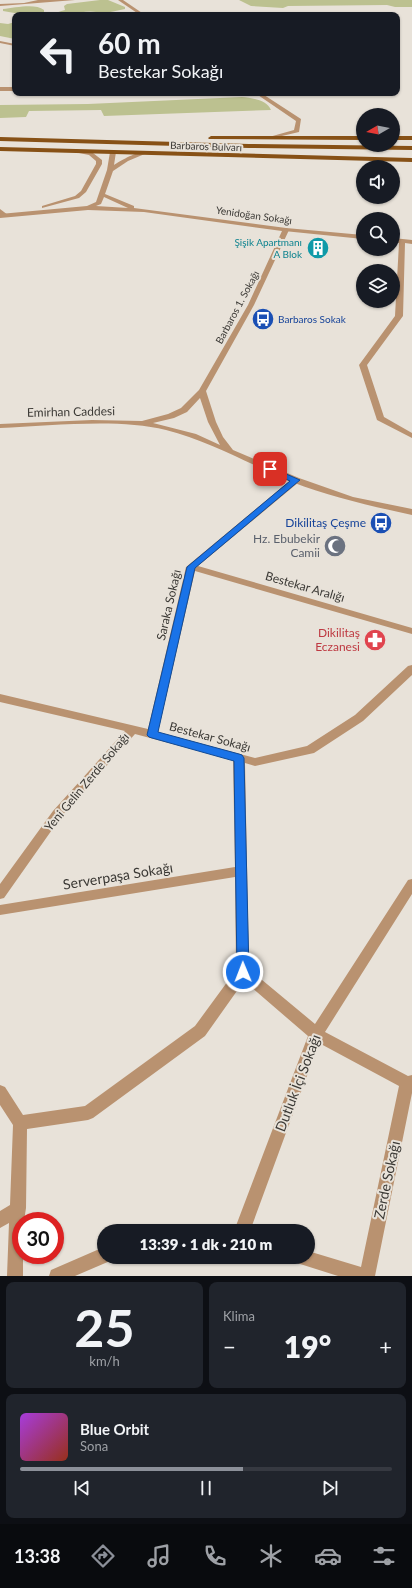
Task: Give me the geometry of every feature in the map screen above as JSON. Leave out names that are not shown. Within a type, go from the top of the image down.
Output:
[{"type":"main road","points":[[58,140],[115,136]]},
{"type":"main road","points":[[187,154],[182,152],[177,143],[183,139],[194,137]]},
{"type":"main road","name":"Barbaros Bulvarı","points":[[0,138],[303,147],[412,148]]},
{"type":"main road","points":[[202,138],[356,138]]},
{"type":"main road","points":[[400,138],[412,138]]},
{"type":"main road","points":[[102,142],[111,147],[113,152]]},
{"type":"main road","name":"Barbaros Bulvarı","points":[[0,149],[412,160]]},
{"type":"main road","points":[[333,158],[357,154],[412,155]]},
{"type":"street","points":[[0,5],[44,0]]},
{"type":"street","points":[[36,2],[44,3],[73,0]]},
{"type":"street","points":[[120,0],[139,12]]},
{"type":"street","points":[[0,42],[12,44]]},
{"type":"street","points":[[0,89],[12,89]]},
{"type":"street","points":[[263,96],[299,120],[296,131],[271,138]]},
{"type":"street","points":[[3,216],[77,198],[83,192],[99,164],[99,160],[91,154],[74,151]]},
{"type":"street","points":[[88,208],[99,203],[110,170],[113,152]]},
{"type":"street","points":[[110,170],[126,160],[144,153]]},
{"type":"street","points":[[101,194],[126,206],[144,210]]},
{"type":"street","points":[[3,216],[88,208],[144,210]]},
{"type":"street","name":"Yenidoğan Sokağı","points":[[144,210],[286,230],[356,236]]},
{"type":"street","points":[[0,211],[3,216]]},
{"type":"street","name":"Barbaros 1. Sokağı","points":[[142,423],[171,416],[184,410],[202,391],[251,305],[286,230]]},
{"type":"street","points":[[412,242],[402,241],[399,316],[364,365],[380,418],[412,436]]},
{"type":"street","points":[[202,391],[213,427],[220,440],[232,453]]},
{"type":"street","name":"Emirhan Caddesi","points":[[0,426],[92,422],[142,423]]},
{"type":"street","points":[[142,423],[193,436],[296,480],[351,500],[412,512]]},
{"type":"street","name":"Saraka Sokağı","points":[[152,735],[191,567],[296,480]]},
{"type":"street","name":"Bestekar Aralığı","points":[[191,567],[412,631]]},
{"type":"street","name":"Bestekar Sokağı","points":[[0,698],[133,729],[255,762],[310,750],[359,718],[412,669]]},
{"type":"street","name":"Yeni Gelin Zerde Sokağı","points":[[0,894],[57,814],[133,729]]},
{"type":"street","points":[[20,1123],[88,1112],[200,1031],[243,972],[239,758]]},
{"type":"street","name":"Serverpaşa Sokağı","points":[[0,910],[241,871]]},
{"type":"street","name":"Dutluk İçi Sokağı","points":[[245,1224],[316,1034],[412,884]]},
{"type":"street","points":[[243,972],[316,1034],[409,1083]]},
{"type":"street","name":"Zerde Sokağı","points":[[367,1276],[409,1083]]},
{"type":"street","points":[[0,1092],[20,1123],[15,1276]]},
{"type":"street","points":[[0,1220],[18,1208]]},
{"type":"street","points":[[57,1276],[97,1258]]},
{"type":"street","points":[[315,1261],[363,1276]]},
{"type":"green space","points":[[108,0],[125,7],[125,9],[111,12],[57,12],[65,10],[64,6],[67,4]]},
{"type":"green space","points":[[239,0],[412,0],[412,7],[395,7],[387,5],[288,6],[283,8],[251,6]]},
{"type":"green space","points":[[30,6],[44,10],[44,12],[12,13],[3,11],[3,9]]},
{"type":"green space","points":[[0,23],[12,23],[12,38],[0,36]]},
{"type":"green space","points":[[242,97],[263,102],[271,110],[104,116],[101,110],[29,111],[26,117],[0,118],[0,105],[88,104]]},
{"type":"place","name":"Şişik Apartmanı A Blok","points":[[318,248]]},
{"type":"place","name":"Barbaros Sokak","points":[[263,319]]},
{"type":"place","name":"Dikilitaş Çeşme","points":[[381,523]]},
{"type":"place","name":"Hz. Ebubekir Camii","points":[[335,546]]},
{"type":"place","name":"Dikilitaş Eczanesi","points":[[375,640]]},
{"type":"route","points":[[243,972],[239,758],[152,735],[191,567],[296,480],[270,469]]}]
